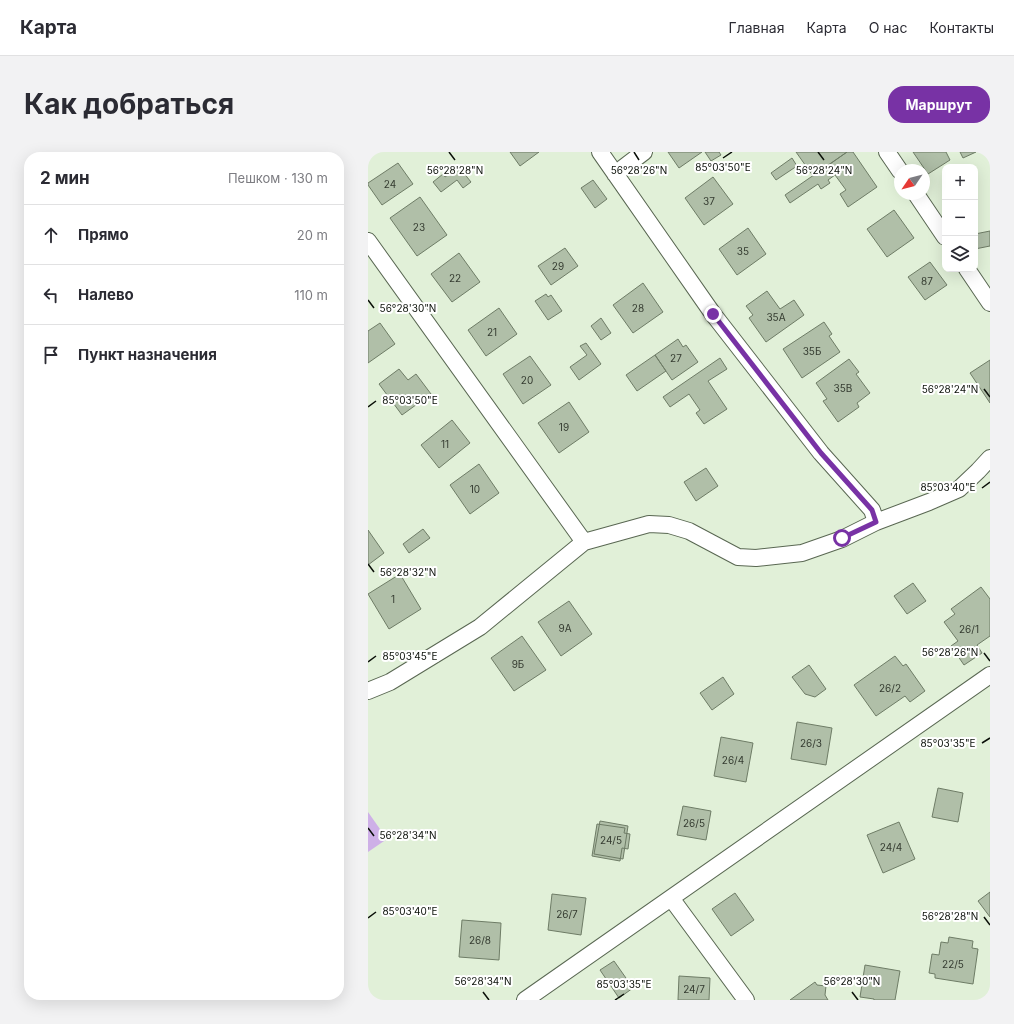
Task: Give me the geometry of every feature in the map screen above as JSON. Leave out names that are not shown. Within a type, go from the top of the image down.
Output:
[{"type":"street","points":[[600,152],[713,314],[821,453],[872,510],[876,522]]},
{"type":"street","points":[[615,174],[644,152]]},
{"type":"street","points":[[887,152],[895,164]]},
{"type":"street","points":[[920,200],[944,236]]},
{"type":"street","points":[[368,242],[584,542]]},
{"type":"street","points":[[969,272],[990,303]]},
{"type":"street","points":[[368,690],[390,682],[480,626],[584,542],[649,524],[669,525],[689,531],[738,557],[756,558],[802,553],[842,538],[876,522],[959,489],[990,458]]},
{"type":"street","points":[[525,1000],[990,675]]},
{"type":"street","points":[[671,898],[746,1000]]},
{"type":"shaded area","points":[[368,812],[387,839],[368,852]]},
{"type":"building","points":[[510,152],[539,152],[520,166]]},
{"type":"building","points":[[668,152],[702,152],[679,168]]},
{"type":"building","points":[[705,152],[719,152],[721,155],[711,161]]},
{"type":"building","points":[[796,152],[847,152],[813,176]]},
{"type":"building","points":[[847,152],[853,152],[877,187],[848,207],[840,194],[846,190],[835,175],[828,180],[830,183],[821,189],[818,184],[790,203],[785,195]]},
{"type":"building","points":[[913,152],[946,152],[950,160],[930,173],[930,164],[921,164]]},
{"type":"building","points":[[960,152],[976,152],[963,158]]},
{"type":"building","points":[[792,158],[797,166],[776,180],[771,173]]},
{"type":"building","points":[[398,163],[413,184],[382,205],[368,183]]},
{"type":"building","points":[[459,167],[471,182],[463,188],[457,180],[441,192],[433,182],[443,174],[445,177]]},
{"type":"building","points":[[713,177],[733,204],[704,225],[685,198]]},
{"type":"building","points":[[593,180],[607,199],[595,208],[581,188]]},
{"type":"building","points":[[420,197],[447,235],[417,256],[390,218]]},
{"type":"building","points":[[894,210],[914,238],[887,257],[867,229]]},
{"type":"building","points":[[748,228],[766,254],[737,275],[719,249]]},
{"type":"building","points":[[990,231],[990,246],[978,248],[978,233]]},
{"type":"building","points":[[565,248],[578,266],[551,285],[538,266]]},
{"type":"building","points":[[459,253],[480,282],[452,302],[431,274]]},
{"type":"building","points":[[930,262],[947,285],[925,300],[908,277]]},
{"type":"building","points":[[643,283],[663,312],[633,333],[613,305]]},
{"type":"building","points":[[767,291],[780,309],[794,300],[804,315],[766,342],[749,318],[753,315],[746,306]]},
{"type":"building","points":[[546,294],[548,297],[551,295],[562,311],[548,320],[535,301]]},
{"type":"building","points":[[499,308],[517,334],[486,356],[468,330]]},
{"type":"building","points":[[601,318],[611,333],[601,340],[591,326]]},
{"type":"building","points":[[824,322],[832,334],[829,336],[840,352],[802,378],[783,349]]},
{"type":"building","points":[[380,323],[395,344],[368,363],[368,331]]},
{"type":"building","points":[[678,339],[683,347],[686,345],[698,362],[672,380],[655,355]]},
{"type":"building","points":[[586,343],[601,364],[579,380],[570,367],[587,355],[580,346]]},
{"type":"building","points":[[655,355],[666,371],[637,391],[626,375]]},
{"type":"building","points":[[530,356],[551,385],[523,404],[503,374]]},
{"type":"building","points":[[720,358],[727,369],[708,381],[727,409],[704,424],[696,413],[700,410],[689,394],[670,407],[663,397]]},
{"type":"building","points":[[849,359],[859,372],[856,374],[870,393],[857,403],[859,407],[838,422],[823,401],[827,399],[816,383]]},
{"type":"building","points":[[990,360],[990,403],[970,373]]},
{"type":"building","points":[[399,369],[408,380],[416,374],[431,394],[402,415],[379,384]]},
{"type":"building","points":[[569,402],[589,432],[559,453],[538,423]]},
{"type":"building","points":[[452,420],[470,443],[439,468],[421,445]]},
{"type":"building","points":[[479,464],[499,493],[470,514],[450,485]]},
{"type":"building","points":[[706,468],[718,486],[696,501],[684,482]]},
{"type":"building","points":[[423,529],[430,538],[409,553],[403,544]]},
{"type":"building","points":[[368,530],[384,553],[368,565]]},
{"type":"building","points":[[400,574],[421,609],[389,629],[368,594]]},
{"type":"building","points":[[913,583],[926,601],[907,614],[894,596]]},
{"type":"building","points":[[981,587],[990,599],[990,636],[977,645],[982,653],[964,665],[951,646],[958,641],[944,622],[955,614],[951,609]]},
{"type":"building","points":[[569,601],[592,634],[561,656],[538,622]]},
{"type":"building","points":[[522,636],[546,670],[514,691],[491,658]]},
{"type":"building","points":[[895,656],[903,666],[906,664],[925,691],[910,702],[905,696],[876,716],[854,685]]},
{"type":"building","points":[[809,665],[826,689],[815,697],[805,694],[792,677]]},
{"type":"building","points":[[723,677],[734,694],[712,710],[700,693]]},
{"type":"building","points":[[797,722],[832,728],[826,765],[791,759]]},
{"type":"building","points":[[721,737],[753,743],[746,782],[714,776]]},
{"type":"building","points":[[938,788],[963,793],[958,822],[932,817]]},
{"type":"building","points":[[683,806],[711,811],[706,840],[677,835]]},
{"type":"building","points":[[600,821],[628,826],[623,859],[594,854]]},
{"type":"building","points":[[899,822],[915,859],[883,873],[867,835]]},
{"type":"building","points":[[597,824],[625,828],[624,833],[630,834],[628,849],[622,848],[620,861],[592,856]]},
{"type":"building","points":[[990,892],[990,917],[978,901]]},
{"type":"building","points":[[735,893],[754,920],[731,936],[712,909]]},
{"type":"building","points":[[552,894],[586,898],[581,935],[548,930]]},
{"type":"building","points":[[462,920],[501,923],[499,960],[459,957]]},
{"type":"building","points":[[949,937],[973,941],[972,948],[978,949],[973,984],[935,978],[935,974],[929,973],[932,954],[939,955],[941,942],[948,943]]},
{"type":"building","points":[[614,961],[633,988],[619,998],[600,970]]},
{"type":"building","points":[[865,965],[900,971],[895,1000],[874,1000],[860,997]]},
{"type":"building","points":[[679,976],[710,978],[709,1000],[678,1000]]},
{"type":"building","points":[[815,982],[817,985],[826,986],[825,995],[828,1000],[790,1000]]},
{"type":"route","points":[[713,314],[821,453],[872,510],[876,522],[842,538]]}]
